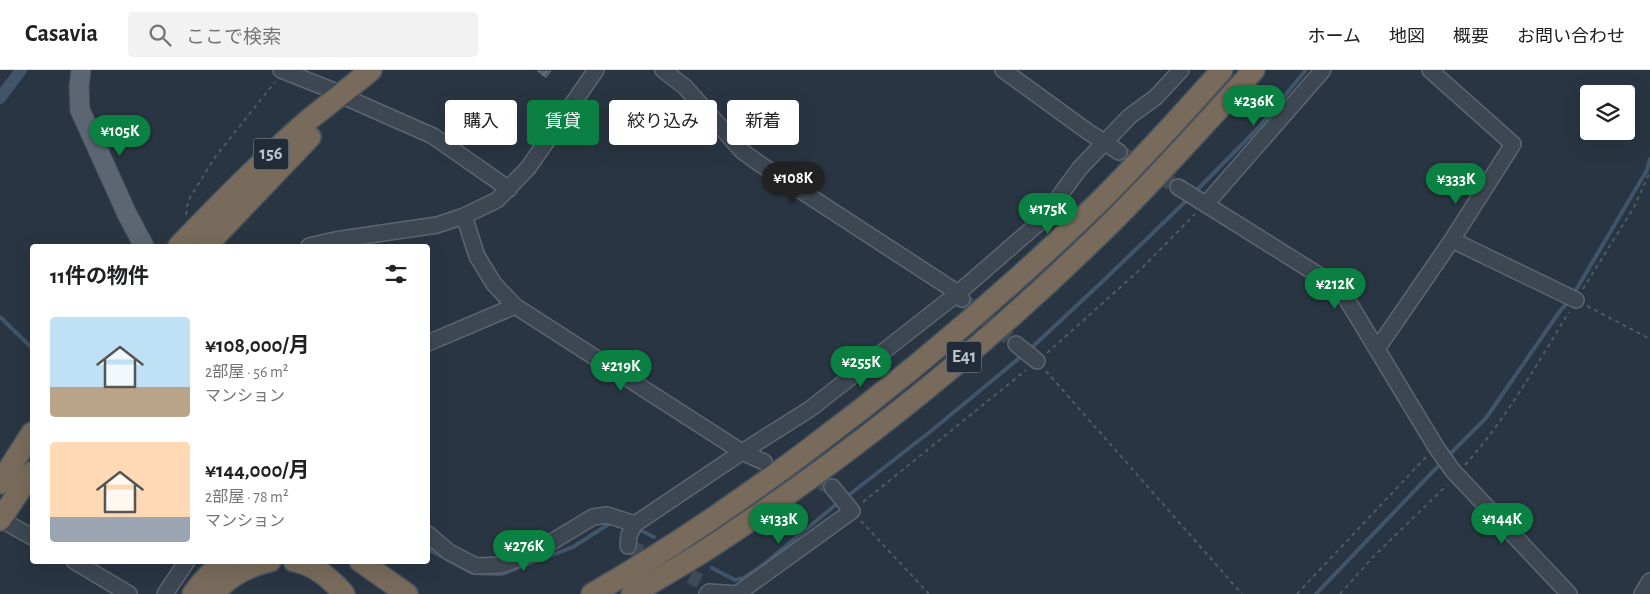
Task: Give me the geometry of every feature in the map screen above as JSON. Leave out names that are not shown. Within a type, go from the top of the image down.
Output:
[{"type":"highway","name":"156","points":[[214,244],[345,96],[372,70]]},
{"type":"highway","name":"E41","points":[[592,594],[691,533],[770,468],[866,406],[1024,271],[1098,202],[1222,70]]},
{"type":"highway","name":"E41","points":[[632,594],[708,548],[794,489],[883,424],[959,362],[1041,289],[1114,220],[1254,70]]},
{"type":"highway","name":"156","points":[[181,244],[264,160],[312,118],[345,96]]},
{"type":"highway","points":[[0,483],[30,436]]},
{"type":"highway","points":[[577,594],[675,536],[733,498],[770,468]]},
{"type":"highway","points":[[0,519],[30,475]]},
{"type":"highway","points":[[642,594],[708,548]]},
{"type":"highway","points":[[193,594],[215,568],[221,564]]},
{"type":"highway","points":[[213,594],[223,582],[240,571],[259,564]]},
{"type":"highway","points":[[302,564],[316,569],[334,582],[344,594]]},
{"type":"highway","points":[[364,564],[406,594]]},
{"type":"main road","points":[[81,70],[79,87],[80,110],[143,244]]},
{"type":"street","points":[[282,70],[433,136],[509,189]]},
{"type":"street","points":[[317,244],[437,225],[464,216],[498,200],[528,168],[596,70]]},
{"type":"street","points":[[663,70],[685,87],[748,155],[960,296]]},
{"type":"street","points":[[1003,70],[1104,143],[1120,152]]},
{"type":"street","points":[[430,536],[449,552],[476,566],[502,565],[535,552],[593,518],[607,515],[632,532],[742,452],[810,409],[960,296],[1041,221],[1080,168],[1130,116],[1156,97],[1181,70]]},
{"type":"street","points":[[1204,203],[1323,70]]},
{"type":"street","points":[[1377,349],[1452,240],[1513,144],[1430,70]]},
{"type":"street","points":[[1180,188],[1320,276],[1346,298],[1438,449],[1455,473],[1569,594]]},
{"type":"street","points":[[464,216],[477,256],[494,284],[515,306],[742,452],[770,468]]},
{"type":"street","points":[[1452,240],[1572,298]]},
{"type":"street","points":[[430,342],[515,306]]},
{"type":"street","points":[[1018,346],[1035,360]]},
{"type":"street","points":[[706,589],[737,594],[849,508],[835,490]]},
{"type":"street","points":[[0,519],[30,536]]},
{"type":"street","points":[[79,564],[129,594]]},
{"type":"street","points":[[165,594],[185,564]]},
{"type":"street","points":[[1642,594],[1650,581]]},
{"type":"path","points":[[190,219],[185,215],[188,201],[215,157],[282,70]]},
{"type":"path","points":[[1340,594],[1373,557],[1480,449],[1522,387],[1572,298],[1634,208],[1650,172]]},
{"type":"path","points":[[929,594],[849,508],[1035,360],[1144,266],[1204,203]]},
{"type":"path","points":[[1572,298],[1650,339]]},
{"type":"path","points":[[1035,360],[1242,594]]},
{"type":"path","points":[[1297,594],[1438,449]]},
{"type":"building","points":[[535,70],[553,70],[546,79]]},
{"type":"waterway","points":[[0,98],[21,70]]},
{"type":"waterway","points":[[1195,192],[1259,127],[1306,70]]},
{"type":"waterway","points":[[1573,295],[1647,170],[1650,159]]},
{"type":"waterway","points":[[1028,351],[1188,199]]},
{"type":"waterway","points":[[1447,457],[1486,418],[1560,311],[1569,301]]},
{"type":"waterway","points":[[0,317],[30,346]]},
{"type":"waterway","points":[[845,498],[931,431],[1023,355]]},
{"type":"waterway","points":[[1316,594],[1442,462]]},
{"type":"waterway","points":[[712,568],[735,580],[744,578],[763,565],[839,502]]},
{"type":"waterway","points":[[430,550],[472,573],[502,574],[573,547],[612,522]]},
{"type":"waterway","points":[[636,528],[654,537]]},
{"type":"tunnel","points":[[1119,152],[1178,187]]},
{"type":"tunnel","points":[[962,299],[1016,344]]},
{"type":"tunnel","points":[[777,467],[832,487]]},
{"type":"tunnel","points":[[628,546],[700,581]]}]
